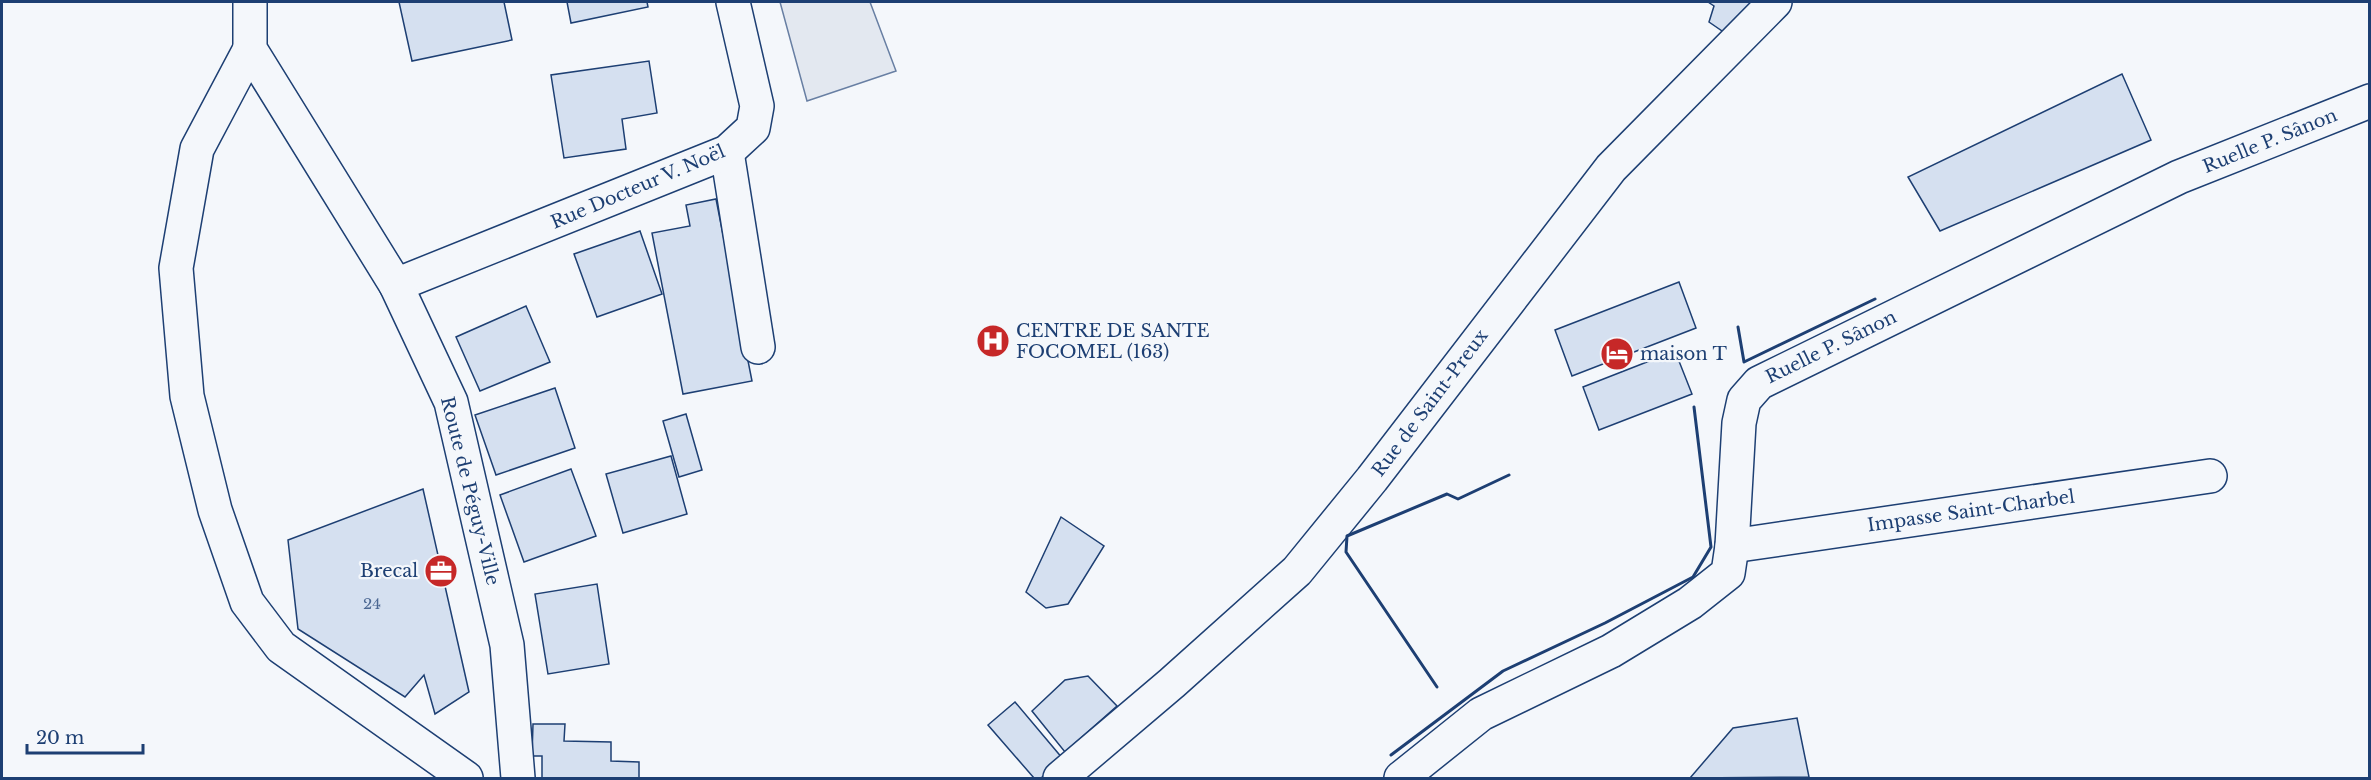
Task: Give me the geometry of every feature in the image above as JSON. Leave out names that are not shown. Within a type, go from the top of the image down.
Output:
[{"type":"street","points":[[250,2],[250,49],[197,149],[176,268],[187,396],[216,510],[247,602],[281,648],[466,778]]},
{"type":"street","name":"Rue Docteur V. Noël","points":[[396,285],[727,152],[753,128],[757,106],[733,2]]},
{"type":"street","name":"Rue de Saint-Preux","points":[[1060,778],[1172,683],[1297,571],[1372,479],[1611,168],[1775,2]]},
{"type":"street","name":"Route de Péguy-Ville","points":[[250,49],[396,285],[451,402],[507,645],[518,778]]},
{"type":"street","name":"Ruelle P. Sânon","points":[[1401,778],[1481,714],[1611,651],[1690,603],[1728,573],[1732,546],[1738,423],[1744,400],[1759,383],[2179,177],[2370,101]]},
{"type":"street","points":[[727,152],[758,347]]},
{"type":"street","name":"Impasse Saint-Charbel","points":[[1732,546],[2210,476]]},
{"type":"shaded area","points":[[780,2],[870,2],[896,71],[807,101]]},
{"type":"building","points":[[399,2],[504,2],[512,40],[412,61]]},
{"type":"building","points":[[567,2],[647,2],[648,7],[571,23]]},
{"type":"building","points":[[1708,2],[1756,2],[1728,35],[1709,22],[1714,6]]},
{"type":"building","points":[[649,61],[657,113],[622,119],[626,149],[564,158],[551,75]]},
{"type":"building","points":[[2122,74],[2151,140],[1940,231],[1908,177]]},
{"type":"building","points":[[716,199],[752,381],[683,394],[652,233],[690,226],[686,205]]},
{"type":"building","points":[[640,231],[662,294],[597,317],[574,254]]},
{"type":"building","points":[[1679,282],[1696,328],[1572,376],[1555,330]]},
{"type":"building","points":[[526,306],[550,362],[480,391],[456,337]]},
{"type":"building","points":[[1675,351],[1692,394],[1599,430],[1583,387]]},
{"type":"building","points":[[555,388],[575,448],[496,475],[475,415]]},
{"type":"building","points":[[686,414],[702,470],[679,477],[663,421]]},
{"type":"building","points":[[671,456],[687,514],[623,533],[606,474]]},
{"type":"building","points":[[571,469],[596,536],[524,562],[500,495]]},
{"type":"building","points":[[423,489],[469,692],[435,714],[424,675],[405,697],[298,629],[288,540]]},
{"type":"building","points":[[1061,517],[1104,546],[1068,604],[1046,608],[1026,592]]},
{"type":"building","points":[[597,584],[609,664],[548,674],[535,594]]},
{"type":"building","points":[[1088,676],[1117,706],[1065,752],[1032,711],[1065,680]]},
{"type":"building","points":[[1015,702],[1063,759],[1041,778],[1034,778],[988,725]]},
{"type":"building","points":[[1797,718],[1809,777],[1690,778],[1733,728]]},
{"type":"building","points":[[533,724],[565,724],[564,741],[611,742],[611,761],[639,762],[639,778],[542,778],[542,756],[532,756]]},
{"type":"wall","points":[[1738,327],[1744,362],[1875,299]]},
{"type":"wall","points":[[1391,755],[1503,671],[1605,623],[1693,577],[1711,547],[1694,407]]},
{"type":"wall","points":[[1437,687],[1346,552],[1347,536],[1447,494],[1458,499],[1509,475]]},
{"type":"place","name":"CENTRE DE SANTE FOCOMEL (163)","points":[[993,341]]},
{"type":"place","name":"maison T","points":[[1617,354]]},
{"type":"place","name":"Brecal","points":[[441,571]]}]
